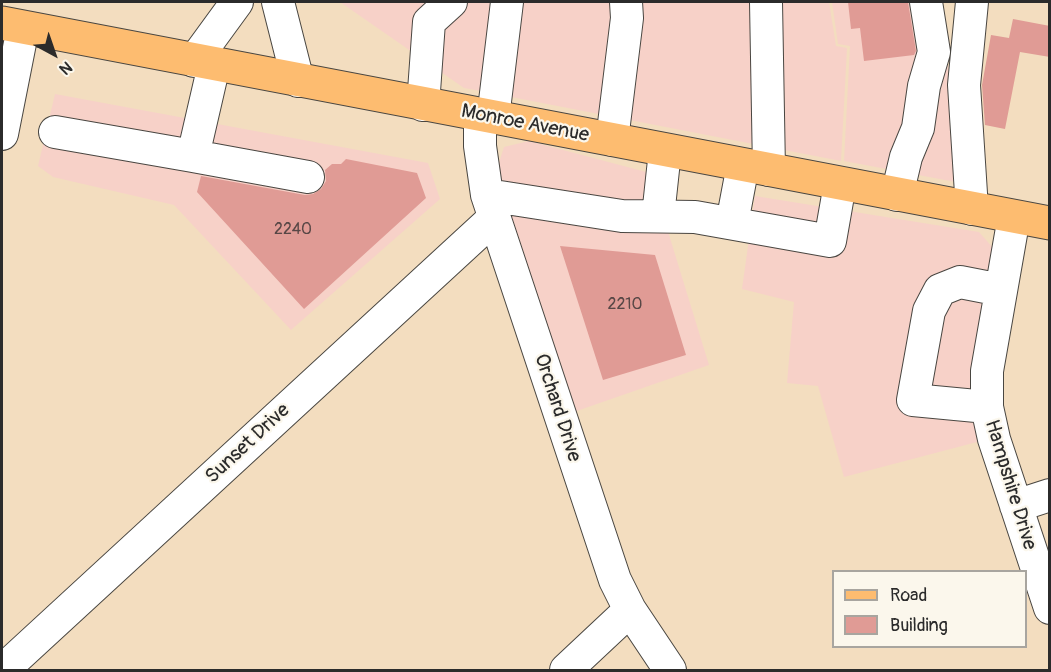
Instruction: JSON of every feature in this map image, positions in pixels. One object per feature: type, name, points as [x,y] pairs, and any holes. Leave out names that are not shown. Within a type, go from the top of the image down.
[{"type":"main road","name":"Monroe Avenue","points":[[12,25],[1050,223]]},
{"type":"street","points":[[193,156],[204,63],[237,2]]},
{"type":"street","points":[[278,2],[298,81]]},
{"type":"street","name":"Orchard Drive","points":[[507,2],[480,146],[491,206],[615,580],[630,610],[670,670]]},
{"type":"street","points":[[612,140],[627,18],[626,2]]},
{"type":"street","points":[[732,224],[756,168],[766,2]]},
{"type":"street","points":[[897,195],[906,157],[918,128],[924,86],[934,52],[926,2]]},
{"type":"street","points":[[972,2],[964,85],[972,209]]},
{"type":"street","points":[[423,105],[429,22],[440,5]]},
{"type":"street","points":[[2,134],[12,25]]},
{"type":"street","points":[[55,132],[308,177]]},
{"type":"street","points":[[658,216],[665,151]]},
{"type":"street","points":[[491,206],[622,216],[695,218],[830,241],[840,184]]},
{"type":"street","name":"Sunset Drive","points":[[3,670],[491,206]]},
{"type":"street","name":"Hampshire Drive","points":[[1014,217],[987,371],[987,407],[994,439],[1050,608]]},
{"type":"street","points":[[987,407],[913,400],[929,311],[940,290],[960,282],[1001,290]]},
{"type":"street","points":[[1016,506],[1050,495]]},
{"type":"street","points":[[566,670],[630,610]]},
{"type":"shaded area","points":[[340,2],[496,2],[504,95],[464,88]]},
{"type":"shaded area","points":[[499,2],[829,2],[836,46],[847,48],[841,161],[506,96]]},
{"type":"shaded area","points":[[832,2],[941,2],[961,183],[844,161],[850,46],[838,44]]},
{"type":"shaded area","points":[[55,94],[428,163],[440,199],[291,330],[174,205],[53,177],[38,166]]},
{"type":"shaded area","points":[[529,141],[650,173],[709,365],[568,414],[495,175],[504,147]]},
{"type":"shaded area","points":[[755,196],[979,232],[994,249],[972,374],[977,442],[844,477],[818,386],[787,383],[794,302],[742,289]]},
{"type":"building","points":[[848,2],[908,2],[916,51],[914,55],[864,61],[860,28],[851,29]]},
{"type":"building","points":[[1013,19],[1050,26],[1050,57],[1020,52],[1005,129],[985,125],[982,85],[991,35],[1009,38]]},
{"type":"building","points":[[346,159],[417,173],[426,198],[304,309],[197,192],[201,176],[305,195],[313,194],[321,189],[326,181],[325,170],[332,164],[341,164]]},
{"type":"building","points":[[560,246],[655,255],[686,355],[603,380]]}]
